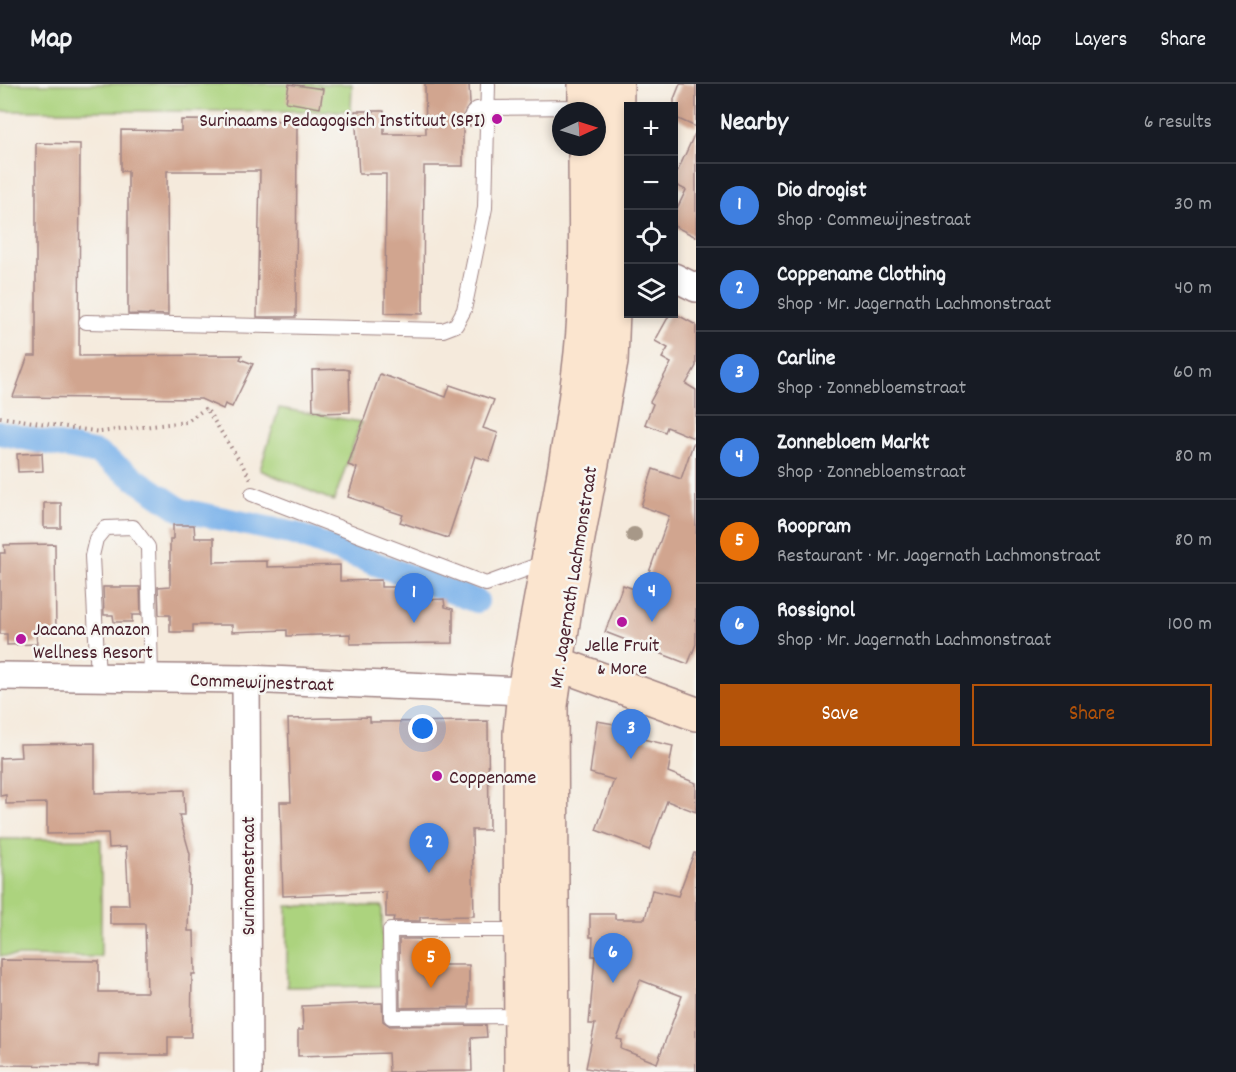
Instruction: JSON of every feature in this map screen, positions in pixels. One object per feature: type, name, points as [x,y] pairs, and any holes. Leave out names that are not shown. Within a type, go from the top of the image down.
[{"type":"main road","name":"Mr. Jagernath Lachmonstraat","points":[[554,1072],[551,705],[556,663],[611,362],[610,260],[617,84]]},
{"type":"main road","name":"Mr. Jagernath Lachmonstraat","points":[[521,1072],[520,733],[524,691],[577,382],[610,260],[587,156]]},
{"type":"main road","points":[[556,663],[696,714]]},
{"type":"street","points":[[678,278],[696,288]]},
{"type":"street","name":"Commewijnestraat","points":[[0,676],[246,679],[524,691]]},
{"type":"street","name":"Surinamestraat","points":[[246,679],[249,1072]]},
{"type":"lane","points":[[86,322],[443,330],[456,325],[464,310],[485,208],[488,84]]},
{"type":"lane","points":[[472,114],[477,109],[585,101]]},
{"type":"lane","points":[[252,494],[486,584],[546,562]]},
{"type":"lane","points":[[98,678],[92,556],[96,538],[105,528],[133,527],[148,547],[151,678]]},
{"type":"lane","points":[[521,930],[390,930],[391,1017],[521,1016]]},
{"type":"path","points":[[0,417],[100,432],[186,422],[206,408],[250,475],[252,494]]},
{"type":"green space","points":[[0,84],[352,84],[351,111],[0,111]]},
{"type":"green space","points":[[279,408],[361,422],[334,501],[260,470]]},
{"type":"green space","points":[[0,839],[101,839],[101,957],[0,956]]},
{"type":"green space","points":[[287,906],[382,906],[383,986],[287,987]]},
{"type":"building","points":[[289,84],[323,89],[320,108],[286,102]]},
{"type":"building","points":[[425,84],[469,84],[470,104],[463,116],[470,126],[463,126],[463,166],[424,166],[423,314],[385,313],[386,174],[359,174],[355,111],[384,111],[384,134],[426,134]]},
{"type":"building","points":[[680,84],[696,84],[696,127],[678,119],[678,102],[674,102]]},
{"type":"building","points":[[181,120],[297,121],[296,317],[257,317],[260,171],[167,171],[168,315],[128,314],[128,171],[121,171],[121,130],[181,131]]},
{"type":"building","points":[[696,131],[696,237],[678,228],[678,207],[686,190],[678,186],[678,170]]},
{"type":"building","points":[[36,143],[80,144],[79,356],[242,355],[240,359],[253,364],[232,407],[225,404],[223,409],[201,399],[13,397],[28,356],[36,356]]},
{"type":"building","points":[[678,315],[696,325],[696,366],[686,384],[696,390],[696,439],[667,427],[665,432],[645,424],[653,404],[650,402],[671,363],[662,358],[668,348],[655,341],[668,318],[678,318]]},
{"type":"building","points":[[312,370],[349,370],[350,412],[322,413],[313,410]]},
{"type":"building","points":[[380,374],[446,397],[450,385],[494,400],[483,428],[498,433],[489,461],[475,456],[448,538],[400,522],[403,515],[348,497],[357,468],[348,465]]},
{"type":"building","points":[[693,444],[696,444],[696,644],[688,664],[605,632],[623,585],[642,592],[669,516],[641,506],[653,469],[681,479]]},
{"type":"building","points":[[42,453],[43,471],[18,472],[17,454]]},
{"type":"building","points":[[44,503],[61,503],[61,528],[44,528]]},
{"type":"building","points":[[173,525],[194,525],[195,538],[214,538],[214,562],[267,561],[267,567],[340,565],[340,581],[381,580],[381,587],[400,587],[400,592],[412,591],[412,596],[423,596],[423,600],[444,599],[445,607],[453,609],[453,643],[350,644],[350,634],[287,636],[287,630],[232,632],[232,625],[193,625],[193,632],[170,632],[170,615],[159,615],[158,587],[170,586],[170,539],[173,539]]},
{"type":"building","points":[[55,544],[56,633],[36,634],[37,644],[7,645],[7,634],[0,634],[0,553],[5,553],[4,545]]},
{"type":"building","points":[[103,587],[140,587],[141,615],[132,615],[132,622],[114,622],[113,615],[104,615]]},
{"type":"building","points":[[370,717],[370,722],[488,721],[489,830],[472,830],[474,916],[420,917],[420,921],[393,921],[394,917],[386,917],[386,892],[283,896],[280,802],[291,802],[288,719]]},
{"type":"building","points":[[597,721],[632,727],[630,736],[673,746],[668,772],[696,783],[696,812],[667,801],[649,850],[596,830],[614,780],[590,773]]},
{"type":"building","points":[[95,743],[95,793],[184,790],[185,815],[179,815],[190,854],[188,931],[194,931],[195,974],[192,974],[191,1037],[168,1037],[168,1055],[99,1055],[98,1066],[0,1065],[0,960],[99,961],[99,992],[147,992],[145,924],[110,924],[110,905],[129,905],[126,847],[109,848],[108,833],[47,834],[47,803],[6,804],[6,795],[0,796],[0,758],[21,757],[20,744]]},
{"type":"building","points":[[694,853],[696,853],[696,1072],[608,1072],[586,1068],[595,1024],[589,1024],[595,956],[592,956],[593,937],[590,937],[590,914],[615,914],[615,919],[645,919],[652,890],[678,896]],"holes":[[[640,980],[682,996],[657,1063],[621,1049],[622,1040],[617,1039]]]},
{"type":"building","points":[[399,939],[420,939],[420,953],[436,953],[436,965],[469,965],[469,1007],[400,1008]]},
{"type":"building","points":[[382,1003],[383,1021],[390,1026],[486,1025],[487,1037],[471,1038],[472,1071],[389,1072],[388,1053],[298,1056],[298,1030],[303,1030],[302,1006]]},
{"type":"waterway","points":[[0,433],[97,453],[181,510],[295,534],[477,601]]},
{"type":"place","name":"Surinaams Pedagogisch Instituut (SPI)","points":[[497,119]]},
{"type":"place","name":"Jelle Fruit & More","points":[[622,622]]},
{"type":"place","name":"Zonnebloem Markt","points":[[652,622]]},
{"type":"place","name":"Dio drogist","points":[[414,623]]},
{"type":"place","name":"Jacana Amazon Wellness Resort","points":[[21,639]]},
{"type":"place","name":"Carline","points":[[631,759]]},
{"type":"place","name":"Coppename","points":[[437,776]]},
{"type":"place","name":"Coppename Clothing","points":[[429,873]]},
{"type":"place","name":"Rossignol","points":[[613,983]]},
{"type":"place","name":"Roopram","points":[[431,988]]}]
